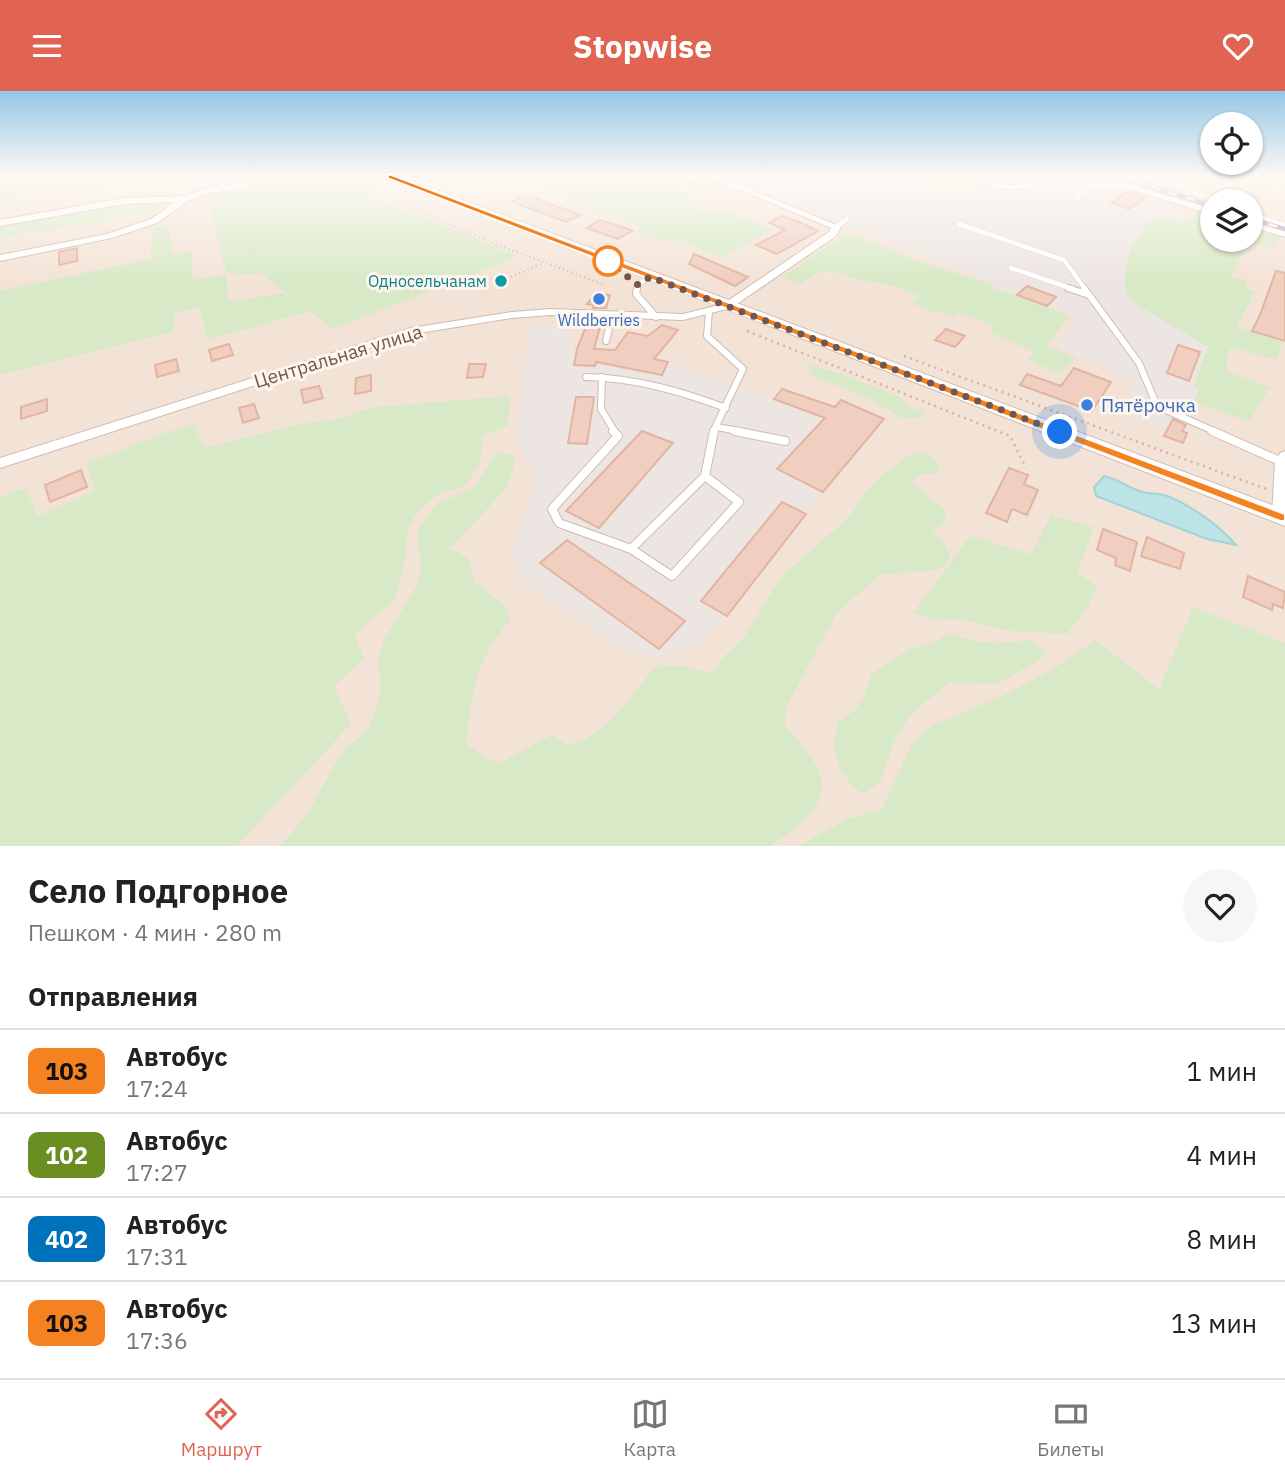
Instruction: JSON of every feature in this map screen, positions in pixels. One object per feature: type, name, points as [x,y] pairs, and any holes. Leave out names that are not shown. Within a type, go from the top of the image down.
[{"type":"main road","points":[[480,211],[1282,517]]},
{"type":"street","points":[[0,223],[66,211]]},
{"type":"street","points":[[0,258],[136,228],[154,221],[168,211]]},
{"type":"street","points":[[797,211],[836,227]]},
{"type":"street","name":"Центральная улица","points":[[0,463],[411,331],[550,311],[683,317],[727,306],[819,245],[833,234],[836,227]]},
{"type":"street","points":[[1263,228],[1285,234]]},
{"type":"street","points":[[1282,517],[1284,459]]},
{"type":"lane","points":[[1263,218],[1285,225]]},
{"type":"lane","points":[[836,227],[847,219]]},
{"type":"lane","points":[[959,224],[1064,260],[1139,363],[1157,406],[1284,459]]},
{"type":"lane","points":[[1011,268],[1089,295]]},
{"type":"lane","points":[[650,277],[638,285],[636,294],[656,317]]},
{"type":"lane","points":[[631,549],[705,476],[712,435],[743,369],[707,336],[709,311]]},
{"type":"lane","points":[[607,341],[612,315]]},
{"type":"lane","points":[[586,377],[619,377],[681,390],[726,408]]},
{"type":"lane","points":[[602,377],[600,395],[603,421],[618,436],[552,509],[559,523],[631,549],[672,576],[739,502],[705,476]]},
{"type":"lane","points":[[717,427],[785,440]]},
{"type":"path","points":[[419,211],[605,285]]},
{"type":"path","points":[[511,277],[544,263]]},
{"type":"path","points":[[747,331],[1010,436],[1026,468]]},
{"type":"shaded area","points":[[0,211],[1200,211],[1200,252],[1263,252],[1263,211],[1285,211],[1285,846],[0,846]]},
{"type":"shaded area","points":[[811,211],[1161,211],[1142,226],[1126,259],[1127,295],[1132,302],[1208,347],[1193,386],[1200,389],[1191,410],[1185,438],[1116,412],[1136,381],[1057,348],[1078,315],[995,287],[997,284]]},
{"type":"shaded area","points":[[570,324],[567,341],[577,349],[598,349],[668,362],[825,417],[841,400],[884,419],[823,492],[727,616],[697,645],[670,656],[631,654],[524,582],[512,553],[536,482],[516,437],[527,357],[528,326]]},
{"type":"green space","points":[[82,211],[156,211],[0,238],[0,225]]},
{"type":"green space","points":[[210,211],[409,211],[518,256],[333,329],[310,311],[207,340],[200,307],[174,313],[173,332],[0,375],[0,291],[151,259],[151,229],[169,224],[172,255],[192,251],[192,280],[226,275],[229,302],[283,293],[301,305],[261,273],[238,275],[226,272]]},
{"type":"green space","points":[[598,211],[722,211],[774,229],[721,258],[685,242],[658,240],[637,231],[643,227]]},
{"type":"green space","points":[[1195,213],[1200,214],[1200,252],[1244,252],[1230,276],[1247,281],[1244,288],[1255,291],[1237,327],[1283,342],[1276,360],[1230,347],[1226,371],[1270,387],[1249,422],[1194,402],[1199,390],[1193,387],[1208,347],[1132,302],[1127,291],[1125,280],[1129,255],[1149,222],[1157,214],[1186,223]]},
{"type":"green space","points":[[847,233],[922,262],[991,284],[993,288],[1070,316],[1047,345],[1075,358],[1060,374],[1028,359],[1035,352],[990,332],[993,326],[960,312],[955,317],[939,311],[934,313],[912,303],[919,296],[899,288],[831,272],[816,274],[800,284],[782,277]]},
{"type":"green space","points":[[1263,233],[1281,238],[1271,248],[1263,246]]},
{"type":"green space","points":[[815,365],[899,396],[906,405],[924,412],[919,419],[902,418],[873,401],[812,375],[809,367]]},
{"type":"green space","points":[[510,396],[508,425],[483,436],[479,465],[465,486],[439,494],[418,511],[408,529],[405,561],[394,600],[355,635],[364,658],[334,686],[351,724],[237,846],[0,846],[0,497],[26,488],[38,516],[95,491],[87,463],[193,423],[205,448],[299,424],[334,420],[374,407]]},
{"type":"green space","points":[[496,452],[516,456],[508,487],[450,548],[468,558],[475,582],[504,605],[511,619],[482,663],[474,692],[466,744],[498,764],[552,735],[568,745],[595,733],[618,713],[657,665],[685,666],[712,674],[723,657],[743,639],[781,577],[849,517],[867,490],[892,467],[913,453],[926,453],[936,460],[940,473],[917,475],[912,483],[946,511],[945,523],[931,531],[942,540],[950,555],[944,567],[924,572],[881,574],[837,613],[786,707],[785,726],[814,762],[820,777],[821,791],[817,804],[807,818],[770,846],[280,846],[307,815],[342,752],[369,729],[381,694],[378,658],[384,640],[419,582],[417,530],[438,503],[475,487]]},
{"type":"green space","points":[[1051,515],[1094,527],[1077,573],[1097,586],[1088,607],[1067,634],[1011,631],[961,620],[931,619],[913,613],[970,536],[1031,554]]},
{"type":"green space","points":[[1193,607],[1285,643],[1285,846],[798,846],[850,818],[881,810],[913,742],[933,725],[998,698],[1052,670],[1095,640],[1159,689]]},
{"type":"green space","points":[[950,633],[976,642],[1031,640],[1046,650],[1038,661],[997,684],[949,683],[911,714],[896,738],[881,780],[864,795],[848,780],[838,762],[835,743],[839,721],[861,702],[871,674],[910,649],[932,643]]},
{"type":"water","points":[[1104,476],[1139,491],[1166,495],[1179,501],[1214,524],[1236,545],[1207,539],[1096,496],[1094,487]]},
{"type":"building","points":[[537,211],[571,211],[581,215],[566,222]]},
{"type":"building","points":[[782,216],[818,231],[777,254],[756,245],[785,230],[769,223]]},
{"type":"building","points":[[599,220],[632,231],[618,239],[587,228]]},
{"type":"building","points":[[77,248],[77,261],[59,265],[59,252]]},
{"type":"building","points":[[694,254],[748,277],[735,286],[689,264]]},
{"type":"building","points":[[1276,271],[1285,273],[1285,341],[1252,331]]},
{"type":"building","points":[[1027,286],[1056,297],[1047,306],[1017,295]]},
{"type":"building","name":"Wildberries","points":[[596,293],[610,295],[606,308],[593,308],[594,305],[587,304]]},
{"type":"building","points":[[589,319],[602,320],[594,349],[615,350],[628,332],[648,336],[662,325],[678,330],[654,359],[668,362],[662,375],[596,362],[595,366],[574,365],[577,349]]},
{"type":"building","points":[[946,329],[965,336],[955,347],[935,340]]},
{"type":"building","points":[[229,344],[233,355],[212,361],[209,350]]},
{"type":"building","points":[[1178,345],[1200,352],[1189,381],[1167,373]]},
{"type":"building","points":[[176,359],[179,371],[157,377],[155,365]]},
{"type":"building","points":[[469,364],[486,364],[483,377],[467,378]]},
{"type":"building","points":[[1074,368],[1111,382],[1092,411],[1020,385],[1027,374],[1061,386]]},
{"type":"building","points":[[371,375],[371,391],[355,394],[356,378]]},
{"type":"building","points":[[319,386],[323,398],[304,403],[301,390]]},
{"type":"building","points":[[782,389],[835,407],[841,400],[884,419],[823,492],[777,469],[825,418],[774,399]]},
{"type":"building","points":[[576,397],[594,397],[587,444],[568,443]]},
{"type":"building","points":[[47,399],[47,411],[21,419],[21,407]]},
{"type":"building","points":[[254,404],[259,418],[243,423],[239,408]]},
{"type":"building","points":[[1173,419],[1186,425],[1182,431],[1187,433],[1183,443],[1164,436]]},
{"type":"building","points":[[642,431],[673,443],[599,528],[566,511]]},
{"type":"building","points":[[1009,468],[1028,475],[1024,484],[1038,490],[1027,515],[1012,509],[1007,522],[986,513]]},
{"type":"building","points":[[81,470],[87,487],[50,502],[45,485]]},
{"type":"building","points":[[782,502],[806,514],[727,616],[701,601]]},
{"type":"building","points":[[1103,529],[1137,542],[1130,571],[1115,565],[1116,558],[1097,550]]},
{"type":"building","points":[[1147,537],[1184,553],[1180,569],[1141,556]]},
{"type":"building","points":[[567,540],[685,621],[659,649],[540,563]]},
{"type":"building","points":[[1248,576],[1285,592],[1283,608],[1273,604],[1272,610],[1243,597]]},
{"type":"railway","points":[[1263,223],[1285,229]]},
{"type":"bus line","name":"103","points":[[481,211],[1285,518]]},
{"type":"place","name":"Односельчанам","points":[[501,281]]},
{"type":"place","name":"Wildberries","points":[[599,299]]},
{"type":"place","name":"Пятёрочка","points":[[1087,405]]},
{"type":"route","points":[[608,261],[638,285],[650,277],[1060,432]]}]
